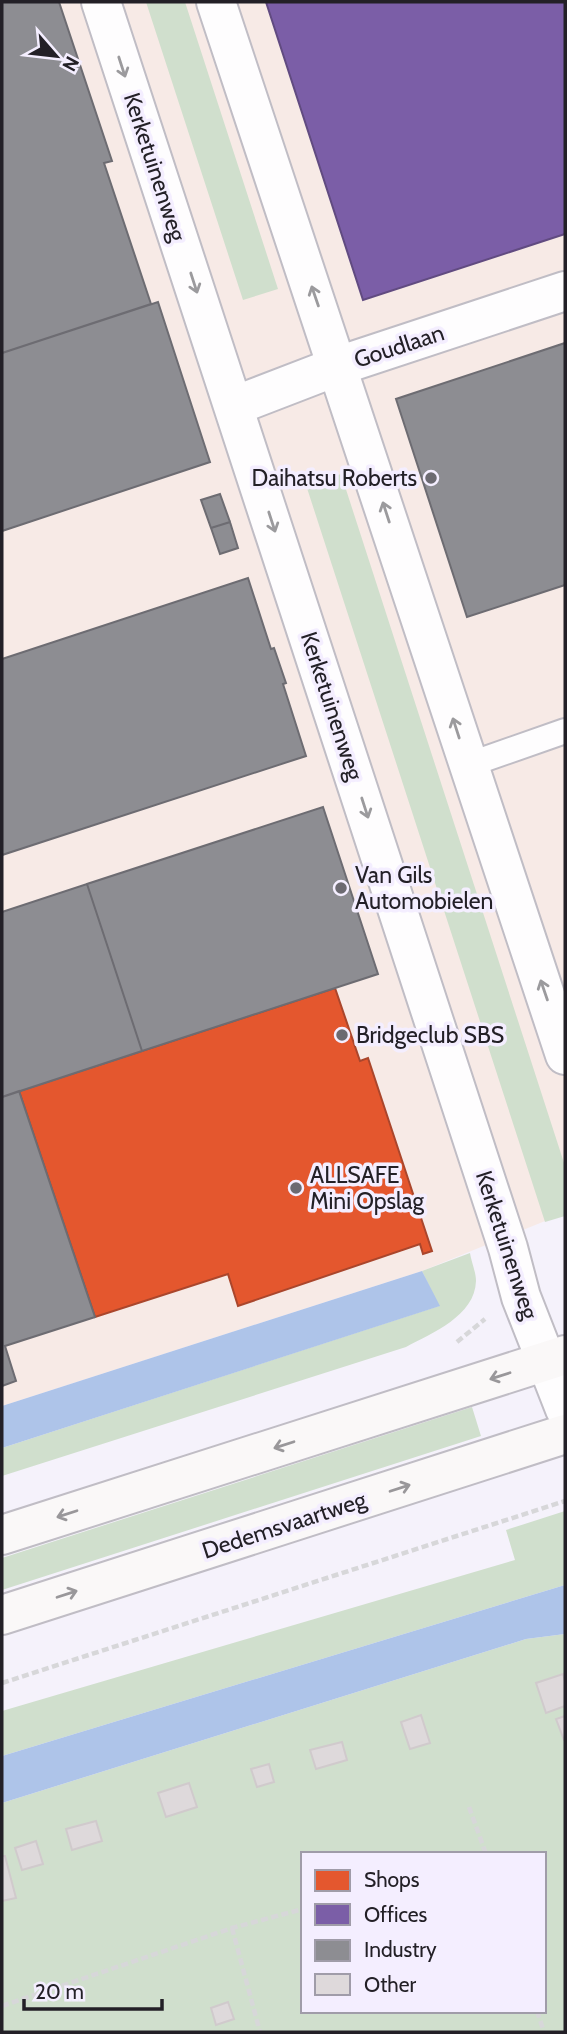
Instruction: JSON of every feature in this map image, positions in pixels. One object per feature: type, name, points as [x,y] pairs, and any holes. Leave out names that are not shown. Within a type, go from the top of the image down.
[{"type":"main road","points":[[2,1535],[556,1357]]},
{"type":"main road","name":"Dedemsvaartweg","points":[[2,1615],[565,1434]]},
{"type":"street","name":"Kerketuinenweg","points":[[101,2],[504,1234],[521,1297],[556,1357],[565,1409]]},
{"type":"street","points":[[216,2],[468,765],[564,1044]]},
{"type":"street","name":"Goudlaan","points":[[234,406],[338,366],[565,291]]},
{"type":"lane","points":[[468,765],[565,732]]},
{"type":"path","points":[[2,1683],[565,1501]]},
{"type":"path","points":[[469,1807],[485,1852]]},
{"type":"path","points":[[2,2006],[232,1928],[301,1910]]},
{"type":"path","points":[[232,1928],[260,2032]]},
{"type":"path","points":[[538,2013],[544,2032]]},
{"type":"shaded area","points":[[2,2],[565,2],[565,1213],[422,1271],[2,1406]]},
{"type":"green space","points":[[146,2],[185,2],[278,289],[243,300]]},
{"type":"green space","points":[[341,474],[565,1166],[565,1216],[545,1222],[306,485]]},
{"type":"green space","points":[[470,1253],[476,1281],[468,1304],[450,1322],[406,1347],[2,1476],[2,1448],[439,1306],[422,1271]]},
{"type":"green space","points":[[472,1407],[481,1436],[2,1590],[2,1558]]},
{"type":"green space","points":[[565,1511],[565,1585],[2,1756],[2,1711],[515,1560],[506,1530]]},
{"type":"green space","points":[[565,1634],[565,2032],[2,2032],[2,1803],[526,1639]]},
{"type":"water","points":[[422,1271],[440,1306],[2,1448],[2,1406]]},
{"type":"water","points":[[565,1585],[565,1634],[526,1639],[2,1803],[2,1756]]},
{"type":"building: Shops","points":[[335,988],[360,1061],[368,1058],[432,1251],[423,1254],[420,1244],[238,1306],[228,1274],[95,1317],[19,1091]]},
{"type":"building: Offices","points":[[266,2],[565,2],[565,234],[363,300]]},
{"type":"building: Industry","points":[[2,2],[59,2],[112,161],[104,163],[151,304],[2,353]]},
{"type":"building: Industry","points":[[158,302],[210,462],[2,531],[2,353]]},
{"type":"building: Industry","points":[[565,343],[565,585],[467,617],[396,399]]},
{"type":"building: Industry","points":[[220,494],[230,522],[211,528],[201,500]]},
{"type":"building: Industry","points":[[230,522],[238,548],[220,554],[211,528]]},
{"type":"building: Industry","points":[[248,578],[271,649],[274,648],[286,683],[283,684],[306,756],[2,855],[2,659]]},
{"type":"building: Industry","points":[[323,807],[378,974],[142,1051],[87,884]]},
{"type":"building: Industry","points":[[87,884],[142,1051],[2,1097],[2,912]]},
{"type":"building: Industry","points":[[19,1091],[95,1317],[5,1346],[16,1381],[2,1386],[2,1097]]},
{"type":"building: Other","points":[[563,1674],[565,1706],[546,1713],[536,1683]]},
{"type":"building: Other","points":[[421,1715],[430,1743],[410,1749],[401,1722]]},
{"type":"building: Other","points":[[565,1716],[565,1740],[564,1740],[556,1719]]},
{"type":"building: Other","points":[[342,1742],[347,1760],[316,1769],[310,1750]]},
{"type":"building: Other","points":[[269,1764],[274,1782],[257,1787],[251,1769]]},
{"type":"building: Other","points":[[189,1783],[197,1807],[166,1817],[158,1793]]},
{"type":"building: Other","points":[[96,1821],[102,1841],[72,1850],[66,1829]]},
{"type":"building: Other","points":[[36,1841],[43,1864],[22,1870],[15,1848]]},
{"type":"building: Other","points":[[2,1856],[5,1856],[16,1898],[2,1901]]},
{"type":"building: Other","points":[[228,2002],[234,2019],[216,2025],[211,2008]]},
{"type":"place","name":"Daihatsu Roberts","points":[[431,478]]},
{"type":"place","name":"Van Gils Automobielen","points":[[341,888]]},
{"type":"place","name":"Bridgeclub SBS","points":[[342,1035]]},
{"type":"place","name":"ALLSAFE Mini Opslag","points":[[296,1188]]}]
